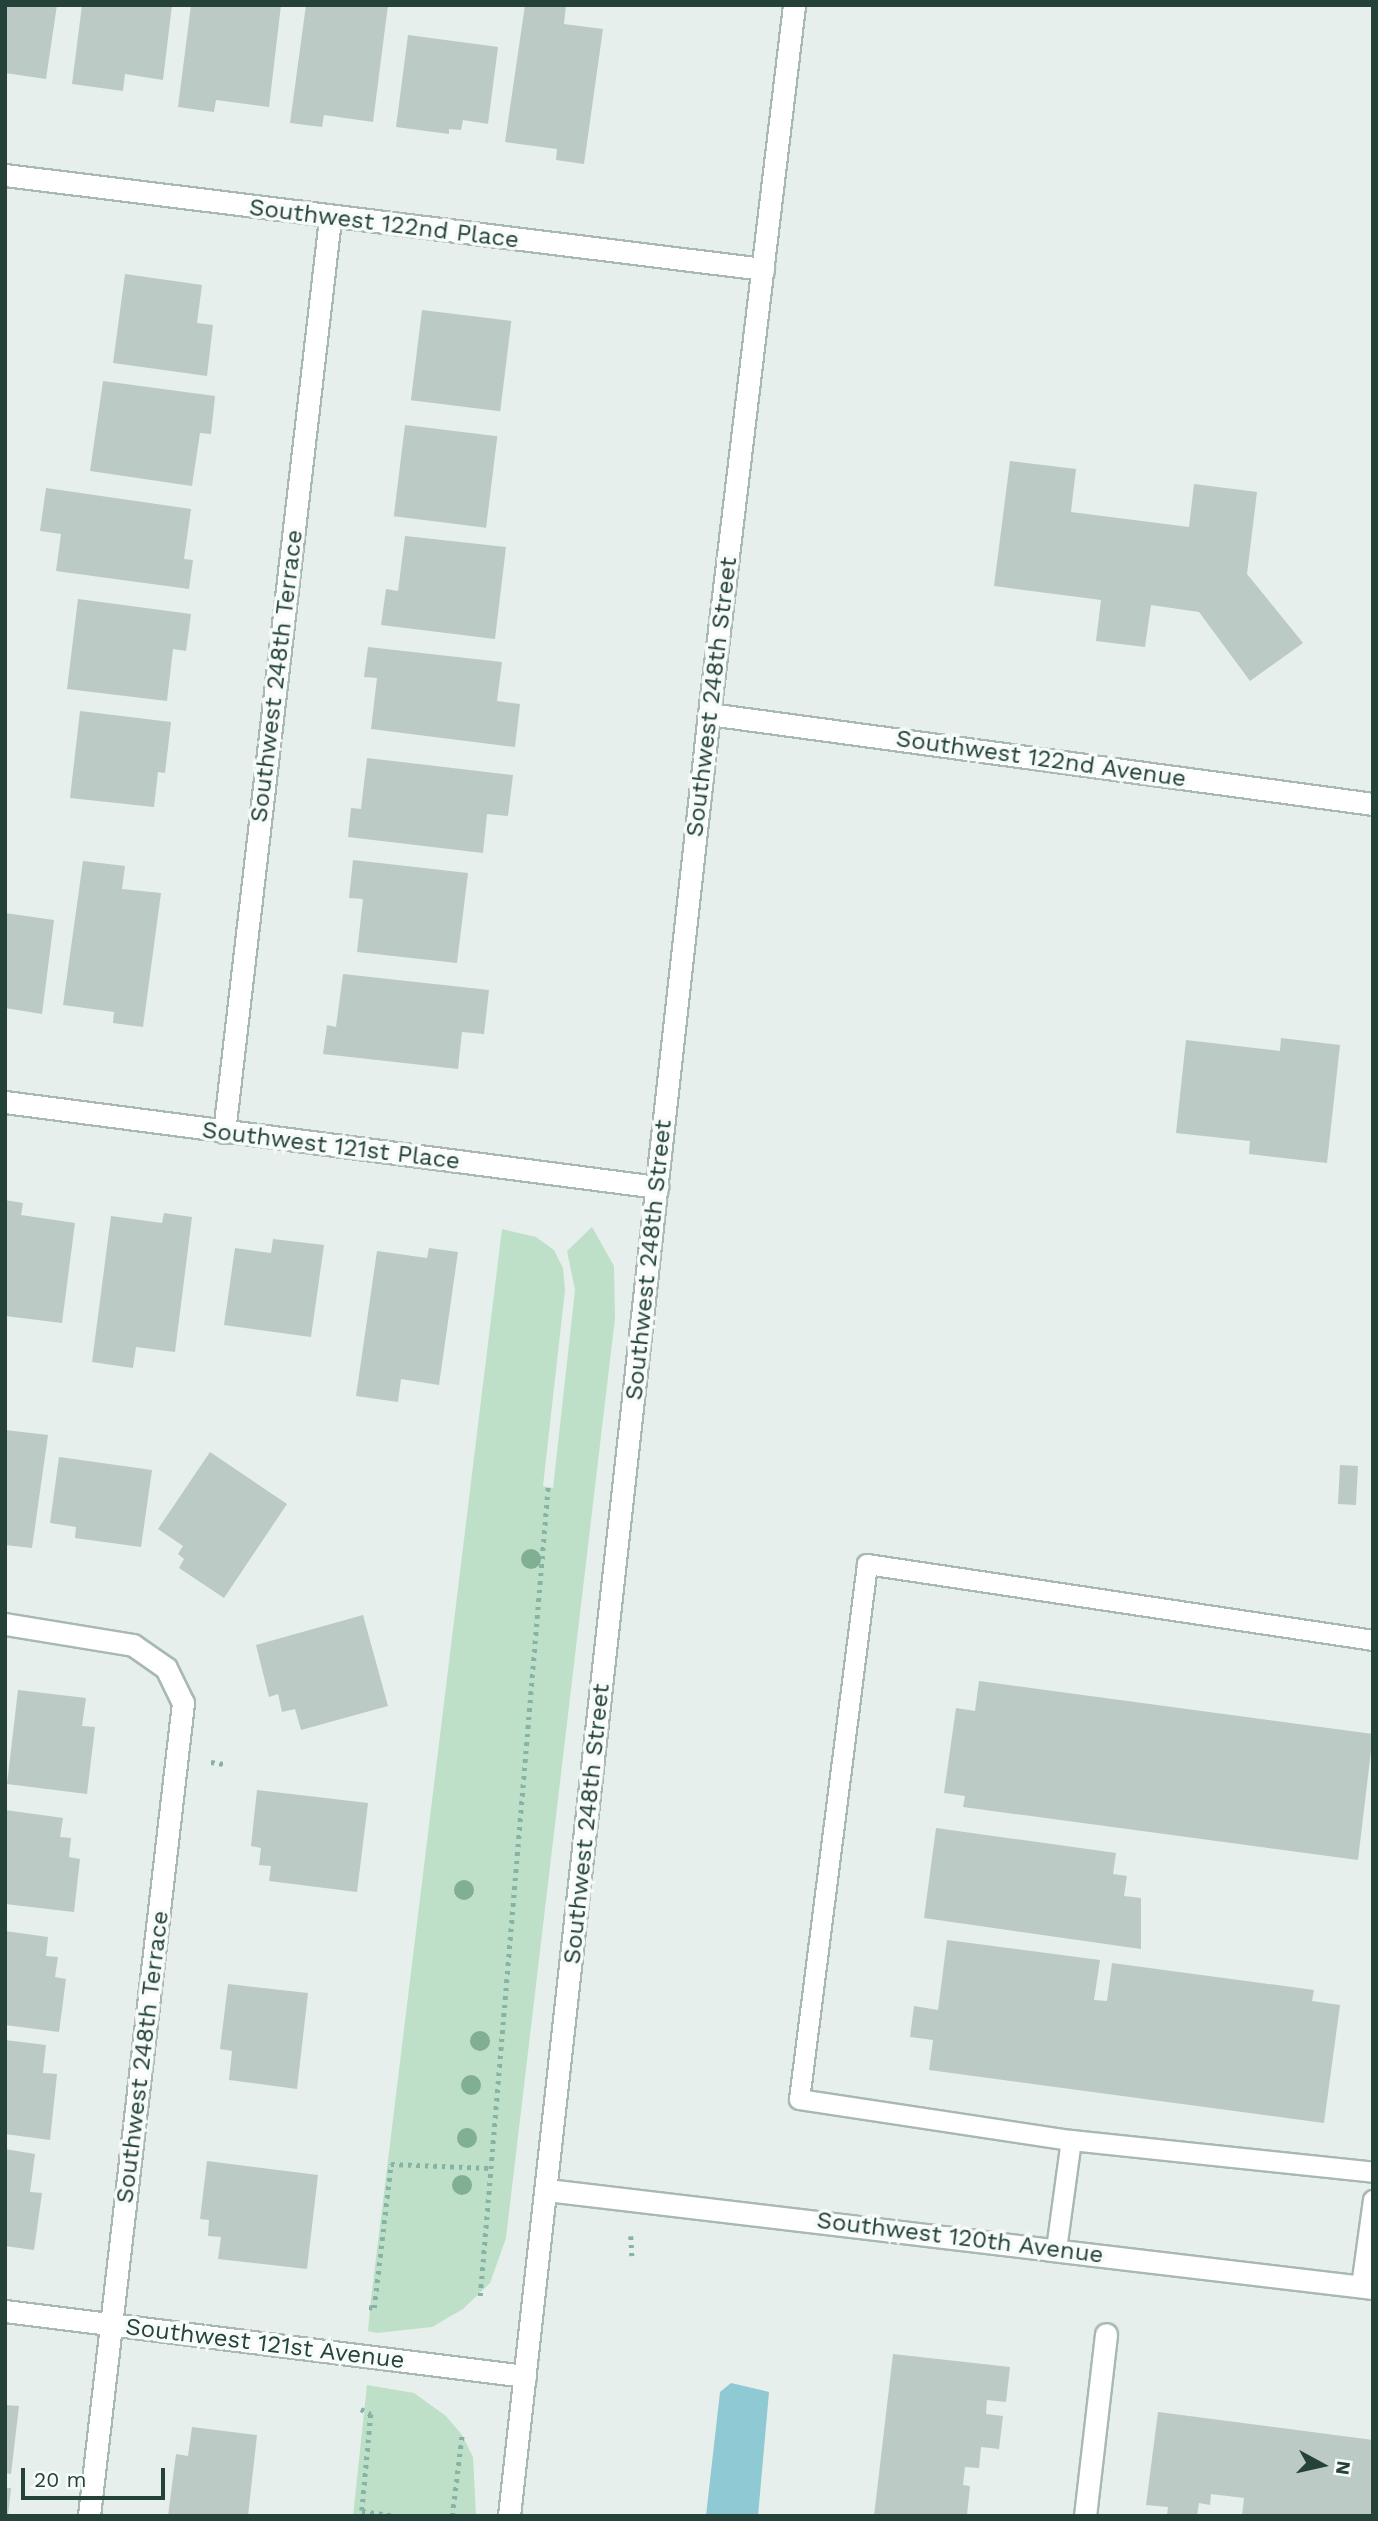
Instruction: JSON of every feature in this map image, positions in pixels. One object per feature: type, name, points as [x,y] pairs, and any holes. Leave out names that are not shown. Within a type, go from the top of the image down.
[{"type":"street","name":"Southwest 248th Street","points":[[509,2516],[709,714],[794,5]]},
{"type":"street","name":"Southwest 122nd Place","points":[[5,175],[330,219],[763,269]]},
{"type":"street","name":"Southwest 248th Terrace","points":[[224,1132],[330,219]]},
{"type":"street","name":"Southwest 122nd Avenue","points":[[709,714],[1373,804]]},
{"type":"street","name":"Southwest 121st Place","points":[[5,1102],[657,1187]]},
{"type":"street","name":"Southwest 248th Terrace","points":[[5,1625],[108,1638],[133,1645],[158,1661],[174,1679],[183,1703],[89,2516]]},
{"type":"street","name":"Southwest 120th Avenue","points":[[547,2190],[1367,2287]]},
{"type":"street","name":"Southwest 121st Avenue","points":[[5,2311],[525,2376]]},
{"type":"street","points":[[1085,2516],[1106,2334]]},
{"type":"lane","points":[[1373,1640],[867,1564],[799,2099],[1071,2140],[1373,2172]]},
{"type":"lane","points":[[1056,2249],[1071,2140]]},
{"type":"lane","points":[[1367,2287],[1373,2200]]},
{"type":"path","points":[[480,2296],[548,1487]]},
{"type":"path","points":[[369,2307],[374,2308],[391,2164],[490,2168]]},
{"type":"path","points":[[361,2409],[371,2414],[362,2511],[397,2516]]},
{"type":"path","points":[[452,2516],[462,2435]]},
{"type":"green space","points":[[592,1227],[614,1266],[615,1318],[506,2238],[490,2283],[463,2309],[432,2327],[377,2333],[368,2331],[371,2299],[502,1229],[536,1237],[554,1250],[563,1268],[565,1290],[543,1486],[553,1488],[575,1290],[567,1251]]},
{"type":"green space","points":[[367,2385],[414,2393],[446,2416],[462,2435],[473,2457],[476,2516],[353,2516]]},
{"type":"water","points":[[731,2383],[769,2392],[758,2516],[706,2516],[720,2392]]},
{"type":"building","points":[[5,5],[57,5],[46,79],[5,73]]},
{"type":"building","points":[[82,5],[172,5],[163,80],[125,74],[123,91],[72,84]]},
{"type":"building","points":[[191,5],[281,5],[269,107],[216,100],[214,112],[178,107]]},
{"type":"building","points":[[306,5],[388,5],[373,122],[324,115],[322,127],[290,123]]},
{"type":"building","points":[[525,5],[566,5],[564,24],[603,29],[584,164],[556,160],[557,149],[505,142]]},
{"type":"building","points":[[408,35],[498,47],[488,124],[463,120],[461,130],[449,129],[449,134],[396,127]]},
{"type":"building","points":[[125,274],[202,285],[197,323],[213,325],[207,376],[113,363]]},
{"type":"building","points":[[422,310],[511,321],[500,411],[411,400]]},
{"type":"building","points":[[103,381],[215,396],[211,434],[200,433],[192,486],[90,471]]},
{"type":"building","points":[[405,425],[497,436],[486,528],[394,516]]},
{"type":"building","points":[[1010,461],[1076,469],[1071,512],[1189,527],[1194,484],[1257,492],[1247,574],[1303,643],[1250,681],[1199,612],[1151,605],[1145,647],[1096,641],[1101,600],[994,586]]},
{"type":"building","points":[[46,488],[191,509],[184,559],[193,560],[189,589],[56,571],[61,534],[40,531]]},
{"type":"building","points":[[405,536],[506,547],[495,639],[381,625],[386,589],[398,591]]},
{"type":"building","points":[[78,599],[191,614],[186,651],[173,649],[167,701],[67,689]]},
{"type":"building","points":[[368,647],[502,662],[497,701],[520,704],[515,747],[371,729],[377,678],[364,677]]},
{"type":"building","points":[[80,711],[171,722],[165,773],[158,772],[154,807],[70,798]]},
{"type":"building","points":[[367,758],[513,775],[508,816],[487,814],[483,853],[348,837],[351,808],[361,809]]},
{"type":"building","points":[[353,860],[468,873],[457,963],[357,952],[363,899],[349,898]]},
{"type":"building","points":[[83,861],[125,866],[122,889],[161,893],[143,1027],[113,1023],[114,1012],[63,1005]]},
{"type":"building","points":[[5,913],[54,920],[42,1014],[5,1008]]},
{"type":"building","points":[[343,974],[489,990],[484,1034],[462,1032],[458,1069],[323,1054],[327,1025],[336,1027]]},
{"type":"building","points":[[1281,1038],[1340,1045],[1327,1163],[1249,1154],[1250,1141],[1176,1133],[1186,1040],[1280,1051]]},
{"type":"building","points":[[5,1200],[23,1203],[21,1215],[75,1223],[62,1323],[5,1316]]},
{"type":"building","points":[[164,1213],[192,1217],[175,1352],[136,1347],[133,1368],[92,1362],[111,1216],[162,1223]]},
{"type":"building","points":[[273,1239],[324,1245],[311,1337],[224,1325],[235,1248],[271,1253]]},
{"type":"building","points":[[429,1248],[458,1252],[439,1385],[401,1379],[398,1402],[356,1396],[377,1251],[427,1258]]},
{"type":"building","points":[[5,1430],[48,1435],[32,1548],[5,1545]]},
{"type":"building","points":[[210,1452],[287,1504],[224,1598],[179,1568],[184,1559],[178,1554],[183,1546],[158,1529]]},
{"type":"building","points":[[59,1457],[152,1470],[141,1547],[75,1538],[76,1527],[50,1523]]},
{"type":"building","points":[[1340,1465],[1358,1466],[1356,1505],[1338,1504]]},
{"type":"building","points":[[363,1615],[388,1706],[301,1730],[295,1709],[282,1712],[278,1694],[269,1697],[256,1645]]},
{"type":"building","points":[[979,1681],[1373,1734],[1358,1860],[963,1807],[965,1796],[944,1793],[956,1708],[975,1711]]},
{"type":"building","points":[[18,1690],[86,1698],[82,1726],[95,1727],[87,1794],[7,1784]]},
{"type":"building","points":[[257,1790],[368,1803],[357,1892],[269,1881],[271,1866],[259,1865],[261,1848],[251,1846]]},
{"type":"building","points":[[5,1810],[63,1818],[60,1837],[71,1838],[69,1857],[80,1859],[74,1912],[5,1904]]},
{"type":"building","points":[[936,1828],[1116,1853],[1113,1874],[1127,1876],[1124,1896],[1141,1898],[1141,1949],[924,1918]]},
{"type":"building","points":[[5,1931],[48,1937],[46,1956],[58,1957],[55,1977],[66,1979],[59,2032],[5,2025]]},
{"type":"building","points":[[947,1940],[1100,1960],[1094,2000],[1107,2001],[1112,1963],[1314,1990],[1312,2001],[1340,2005],[1324,2123],[929,2070],[933,2040],[910,2037],[914,2006],[938,2010]]},
{"type":"building","points":[[228,1984],[308,1993],[297,2089],[229,2080],[232,2051],[220,2049]]},
{"type":"building","points":[[5,2040],[46,2045],[43,2073],[57,2074],[50,2140],[5,2134]]},
{"type":"building","points":[[5,2149],[35,2154],[30,2192],[42,2193],[34,2250],[5,2246]]},
{"type":"building","points":[[207,2161],[318,2175],[307,2269],[218,2259],[221,2237],[208,2236],[209,2220],[200,2219]]},
{"type":"building","points":[[893,2354],[1010,2367],[1006,2402],[987,2400],[986,2414],[1003,2416],[999,2449],[981,2447],[979,2468],[965,2467],[963,2485],[970,2486],[967,2515],[874,2516]]},
{"type":"building","points":[[5,2405],[19,2406],[11,2474],[5,2473]]},
{"type":"building","points":[[1158,2412],[1373,2440],[1373,2516],[1242,2516],[1244,2498],[1211,2494],[1210,2505],[1199,2503],[1197,2516],[1167,2516],[1168,2507],[1146,2505]]},
{"type":"building","points":[[192,2427],[257,2435],[248,2516],[168,2516],[176,2454],[188,2456]]},
{"type":"building","points":[[5,2488],[11,2488],[8,2516],[5,2516]]}]
